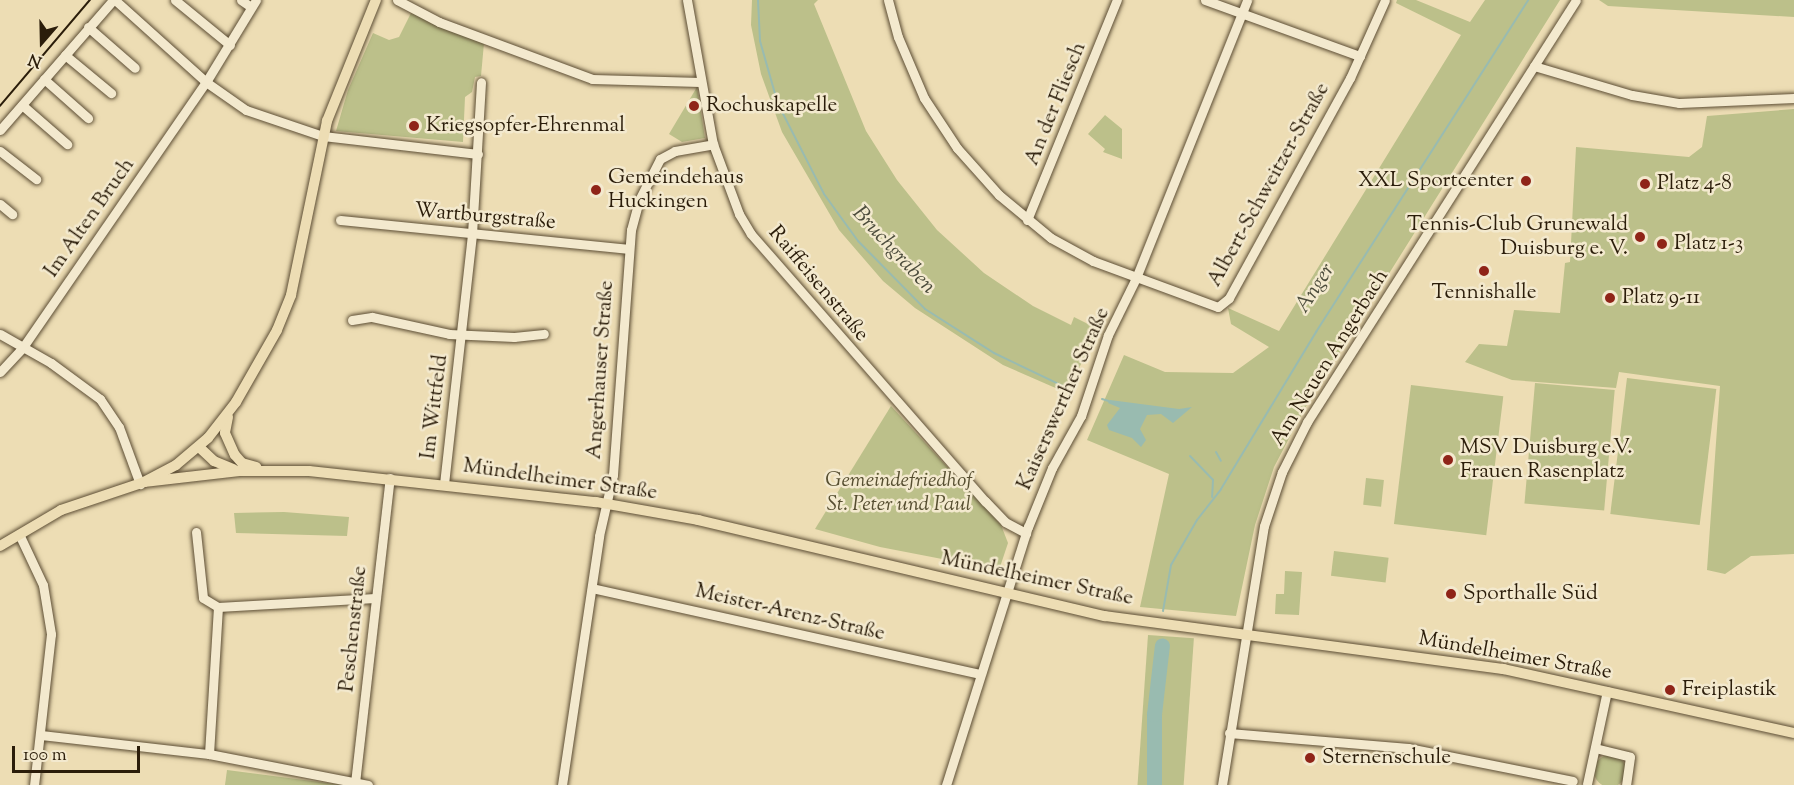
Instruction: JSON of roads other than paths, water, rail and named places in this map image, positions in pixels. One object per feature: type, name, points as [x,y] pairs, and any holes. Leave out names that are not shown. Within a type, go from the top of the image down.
[{"type":"main road","points":[[0,546],[61,510],[142,483],[199,447],[230,411],[273,338],[291,295],[323,136],[376,0]]},
{"type":"main road","name":"Mündelheimer Straße","points":[[230,411],[225,433],[235,455],[242,463],[271,471]]},
{"type":"main road","name":"Mündelheimer Straße","points":[[199,447],[220,464],[239,471]]},
{"type":"main road","name":"Mündelheimer Straße","points":[[142,483],[239,471],[271,471],[390,478],[607,504],[709,522],[1105,616],[1458,662],[1607,691],[1794,733]]},
{"type":"street","points":[[0,130],[114,0],[206,82],[246,110],[323,136],[478,154]]},
{"type":"street","points":[[175,0],[230,45]]},
{"type":"street","points":[[241,0],[254,4]]},
{"type":"street","points":[[397,0],[439,22],[592,79],[700,82]]},
{"type":"street","name":"Raiffeisenstraße","points":[[687,0],[713,144],[739,214],[766,252],[985,501],[1005,522],[1026,532]]},
{"type":"street","name":"Albert-Schweitzer-Straße","points":[[888,0],[906,59],[940,124],[977,172],[1027,220],[1085,256],[1136,278],[1218,307],[1229,298],[1360,56],[1385,0]]},
{"type":"street","name":"An der Fliesch","points":[[1027,220],[1117,0]]},
{"type":"street","points":[[1205,0],[1360,56]]},
{"type":"street","name":"Kaiserswerther Straße","points":[[946,785],[1026,532],[1052,468],[1081,416],[1108,335],[1136,278],[1247,0]]},
{"type":"street","name":"Am Neuen Angerbach","points":[[1222,785],[1264,526],[1282,472],[1307,422],[1576,0]]},
{"type":"street","name":"Im Alten Bruch","points":[[0,372],[23,347],[206,82],[254,4]]},
{"type":"street","points":[[88,27],[135,68]]},
{"type":"street","points":[[65,55],[111,93]]},
{"type":"street","points":[[1534,66],[1632,95],[1679,103],[1794,98]]},
{"type":"street","points":[[44,79],[88,118]]},
{"type":"street","name":"Im Wittfeld","points":[[444,484],[472,234],[481,82]]},
{"type":"street","points":[[22,105],[67,144]]},
{"type":"street","name":"Angerhauser Straße","points":[[562,785],[592,588],[613,475],[628,249],[639,200],[660,159],[675,151],[713,144]]},
{"type":"street","points":[[0,151],[36,180]]},
{"type":"street","points":[[0,204],[12,214]]},
{"type":"street","name":"Wartburgstraße","points":[[340,220],[628,249]]},
{"type":"street","name":"Im Wittfeld","points":[[352,320],[372,317],[461,333],[514,337],[544,334]]},
{"type":"street","points":[[0,334],[75,380],[107,408],[119,427],[142,483]]},
{"type":"street","name":"Peschenstraße","points":[[355,783],[390,478]]},
{"type":"street","points":[[196,532],[203,597],[218,607],[375,598]]},
{"type":"street","points":[[19,534],[36,566],[49,609],[51,662],[34,785]]},
{"type":"street","name":"Meister-Arenz-Straße","points":[[592,588],[980,674]]},
{"type":"street","points":[[209,754],[218,607]]},
{"type":"street","points":[[1229,733],[1398,747],[1583,783],[1595,748],[1607,691]]},
{"type":"street","points":[[41,735],[209,754],[368,785]]},
{"type":"street","points":[[1595,748],[1630,757],[1626,785]]},
{"type":"water","points":[[1110,400],[1179,409],[1192,407],[1173,423],[1161,414],[1147,415],[1140,429],[1146,440],[1141,447],[1132,438],[1109,430],[1107,425],[1120,408],[1108,403]]},
{"type":"waterway","name":"Bruchgraben","points":[[758,0],[760,41],[778,104],[824,194],[858,241],[925,309],[994,353],[1065,387]]},
{"type":"waterway","name":"Anger","points":[[1163,611],[1171,565],[1197,520],[1221,489],[1316,332],[1528,0]]},
{"type":"waterway","name":"Bruchgraben","points":[[1102,399],[1109,401]]},
{"type":"waterway","points":[[1216,452],[1221,461]]},
{"type":"waterway","points":[[1190,456],[1213,480],[1212,497]]},
{"type":"waterway","name":"Anger","points":[[1154,785],[1154,714],[1162,645]]},
{"type":"tram line","points":[[0,106],[90,0]]},
{"type":"place","name":"Rochuskapelle","points":[[694,106]]},
{"type":"place","name":"Kriegsopfer-Ehrenmal","points":[[414,126]]},
{"type":"place","name":"XXL Sportcenter","points":[[1526,181]]},
{"type":"place","name":"Platz 4-8","points":[[1645,184]]},
{"type":"place","name":"Gemeindehaus Huckingen","points":[[596,190]]},
{"type":"place","name":"Tennis-Club Grunewald Duisburg e. V.","points":[[1640,237]]},
{"type":"place","name":"Platz 1-3","points":[[1662,244]]},
{"type":"place","name":"Tennishalle","points":[[1484,271]]},
{"type":"place","name":"Platz 9-11","points":[[1610,298]]},
{"type":"place","name":"MSV Duisburg e.V. Frauen Rasenplatz","points":[[1448,460]]},
{"type":"place","name":"Sporthalle Süd","points":[[1451,594]]},
{"type":"place","name":"Freiplastik","points":[[1670,690]]},
{"type":"place","name":"Sternenschule","points":[[1310,758]]},
{"type":"park label","name":"Gemeindefriedhof St. Peter und Paul","points":[[899,493]]}]
